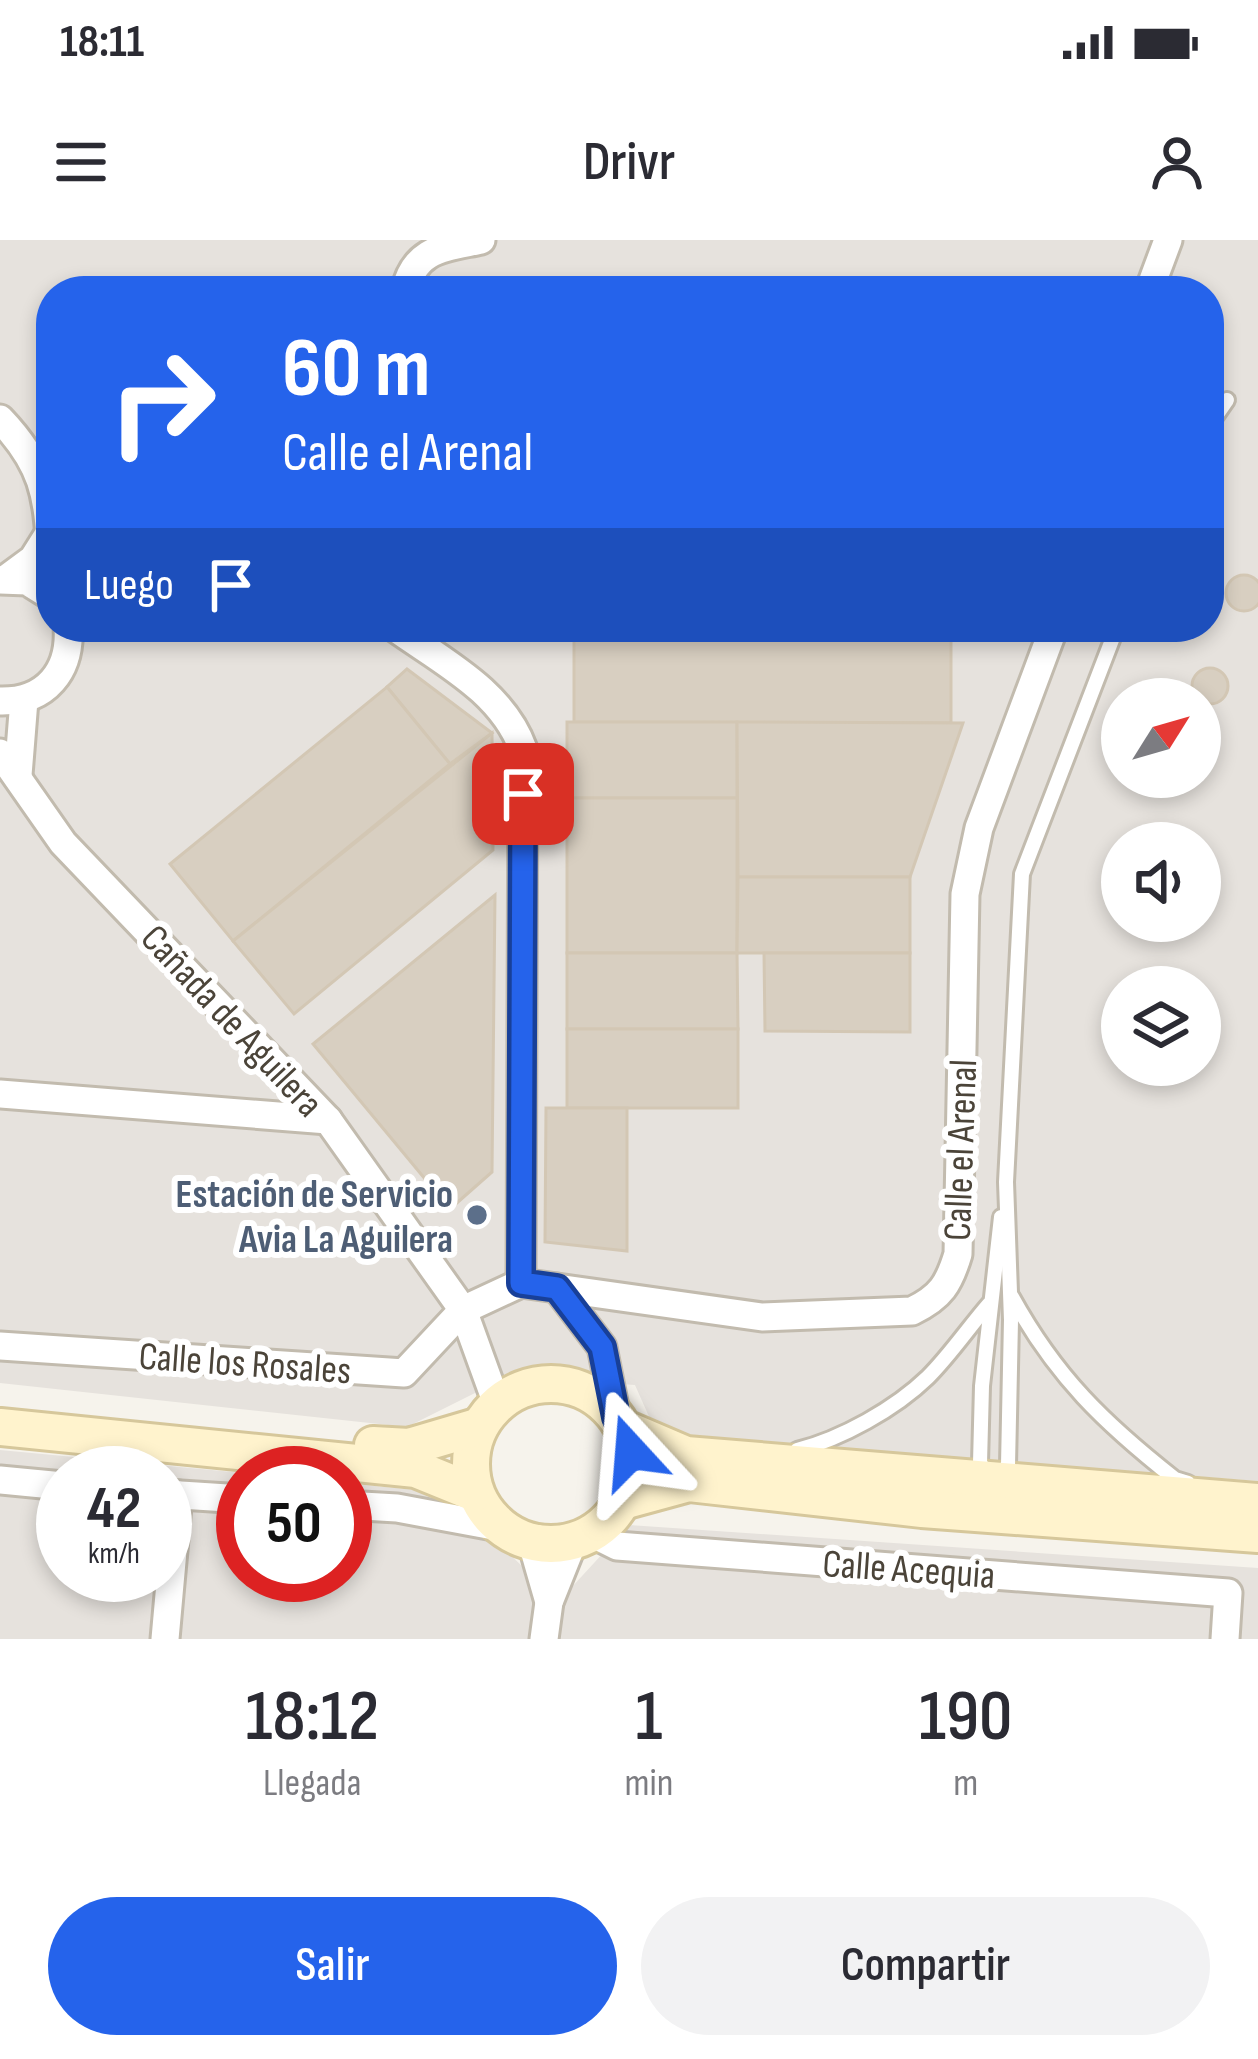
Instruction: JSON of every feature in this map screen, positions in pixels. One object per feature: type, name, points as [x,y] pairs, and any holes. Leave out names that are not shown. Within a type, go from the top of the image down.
[{"type":"main road","points":[[76,1434],[409,1447],[488,1415],[519,1390],[559,1385],[597,1398],[619,1423],[631,1452],[631,1478],[610,1520],[583,1538],[532,1543],[499,1527],[475,1493],[472,1447],[488,1415]]},
{"type":"main road","points":[[619,1423],[686,1455],[1258,1501]]},
{"type":"main road","points":[[0,1427],[416,1469],[475,1493]]},
{"type":"main road","points":[[623,1502],[689,1483],[922,1509],[1242,1533]]},
{"type":"street","points":[[409,276],[432,250],[481,240]]},
{"type":"street","points":[[1155,276],[1168,240]]},
{"type":"street","points":[[0,419],[28,449],[36,467]]},
{"type":"street","points":[[4,579],[36,554]]},
{"type":"street","points":[[4,579],[36,586]]},
{"type":"street","name":"Cañada de Aguilera","points":[[69,642],[59,676],[44,691],[12,700],[9,764],[63,843],[328,1120],[463,1310],[488,1415]]},
{"type":"street","points":[[415,642],[499,703],[523,749],[521,1283],[463,1310]]},
{"type":"street","name":"Calle el Arenal","points":[[521,1283],[762,1317],[912,1312],[949,1285],[958,1254],[965,894],[979,828],[1048,642]]},
{"type":"street","points":[[0,1094],[328,1120]]},
{"type":"street","points":[[557,1288],[602,1347],[619,1423]]},
{"type":"street","name":"Calle los Rosales","points":[[0,1346],[404,1372],[463,1310]]},
{"type":"street","points":[[0,1480],[36,1483]]},
{"type":"street","points":[[372,1507],[499,1527]]},
{"type":"street","points":[[544,1639],[550,1602],[583,1538]]},
{"type":"street","name":"Calle Acequia","points":[[583,1538],[617,1546],[1228,1593],[1225,1639]]},
{"type":"street","points":[[532,1543],[550,1602]]},
{"type":"street","points":[[165,1639],[167,1602]]},
{"type":"lane","points":[[1224,404],[1227,400]]},
{"type":"lane","points":[[1111,642],[1022,874],[1006,1182],[989,1304],[980,1463],[1013,1502],[1140,1512],[1242,1533]]},
{"type":"lane","points":[[776,1493],[810,1488],[975,1496],[1008,1465],[1006,1182]]},
{"type":"lane","points":[[1010,1292],[1042,1345],[1107,1425],[1175,1479],[1258,1501]]},
{"type":"lane","points":[[753,1462],[821,1444],[882,1410],[927,1378],[989,1304]]},
{"type":"shaded area","points":[[0,240],[1258,240],[1258,1481],[658,1437],[635,1385],[509,1376],[407,1427],[0,1383]]},
{"type":"shaded area","points":[[0,1450],[36,1453],[36,1602],[192,1602],[192,1468],[216,1470],[216,1602],[372,1602],[372,1486],[445,1493],[559,1601],[629,1525],[1258,1568],[1258,1639],[0,1639]]},
{"type":"building","points":[[1244,575],[1256,581],[1256,605],[1244,611],[1232,605],[1226,593],[1232,581]]},
{"type":"building","points":[[574,642],[951,642],[951,723],[574,722]]},
{"type":"building","points":[[1210,668],[1227,679],[1227,693],[1221,700],[1221,678],[1194,678]]},
{"type":"building","points":[[407,669],[492,733],[450,764],[387,687]]},
{"type":"building","points":[[387,687],[450,764],[233,941],[170,864]]},
{"type":"building","points":[[567,722],[737,722],[737,798],[567,798]]},
{"type":"building","points":[[737,722],[963,723],[910,877],[738,877]]},
{"type":"building","points":[[492,733],[493,850],[294,1014],[233,941]]},
{"type":"building","points":[[567,798],[737,798],[737,953],[567,953]]},
{"type":"building","points":[[738,877],[910,877],[910,953],[737,953]]},
{"type":"building","points":[[495,895],[492,1172],[450,1209],[313,1044]]},
{"type":"building","points":[[567,953],[737,953],[738,1029],[567,1029]]},
{"type":"building","points":[[764,953],[910,953],[910,1032],[765,1031]]},
{"type":"building","points":[[567,1029],[738,1029],[738,1108],[567,1108]]},
{"type":"building","points":[[546,1108],[627,1108],[627,1251],[545,1242]]},
{"type":"place","name":"Estación de Servicio Avia La Aguilera","points":[[477,1215]]},
{"type":"route","points":[[523,794],[521,1283],[557,1288],[602,1347],[616,1417],[631,1452]]}]
